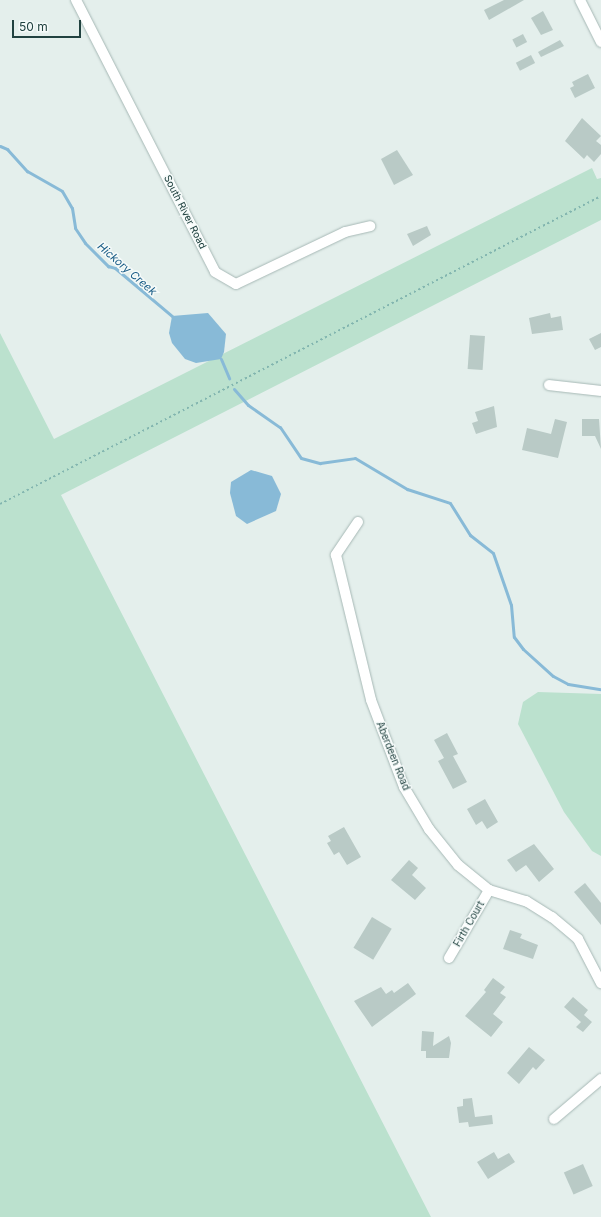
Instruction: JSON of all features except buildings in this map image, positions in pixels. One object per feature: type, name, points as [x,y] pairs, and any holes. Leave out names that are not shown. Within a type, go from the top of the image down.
[{"type":"street","name":"South River Road","points":[[76,0],[215,272],[236,284],[345,232],[370,226]]},
{"type":"street","points":[[580,0],[601,42]]},
{"type":"street","points":[[549,385],[601,391]]},
{"type":"street","name":"Aberdeen Road","points":[[358,522],[336,554],[371,700],[404,787],[429,829],[458,865],[489,890],[526,901],[552,916],[578,939],[601,983]]},
{"type":"street","name":"Firth Court","points":[[449,958],[489,890]]},
{"type":"street","points":[[554,1119],[601,1079]]},
{"type":"path","points":[[0,504],[601,196]]},
{"type":"green space","points":[[592,168],[597,179],[601,178],[601,220],[61,495],[431,1217],[0,1217],[0,333],[54,439]]},
{"type":"green space","points":[[538,692],[601,694],[601,856],[592,851],[564,812],[518,724],[523,702]]},
{"type":"water","points":[[208,313],[226,334],[224,352],[221,359],[196,363],[185,359],[172,343],[169,333],[172,316]]},
{"type":"water","points":[[251,470],[272,476],[281,494],[276,511],[247,524],[236,516],[230,493],[231,482]]},
{"type":"waterway","name":"Hickory Creek","points":[[0,146],[7,149],[27,171],[62,191],[72,208],[75,228],[85,243],[108,266],[115,268],[172,316]]},
{"type":"waterway","name":"Hickory Creek","points":[[221,359],[229,378]]},
{"type":"waterway","name":"Hickory Creek","points":[[234,389],[248,405],[280,427],[301,458],[320,463],[355,458],[407,489],[450,503],[470,535],[493,553],[511,605],[514,637],[523,649],[553,676],[568,684],[601,689]]}]
